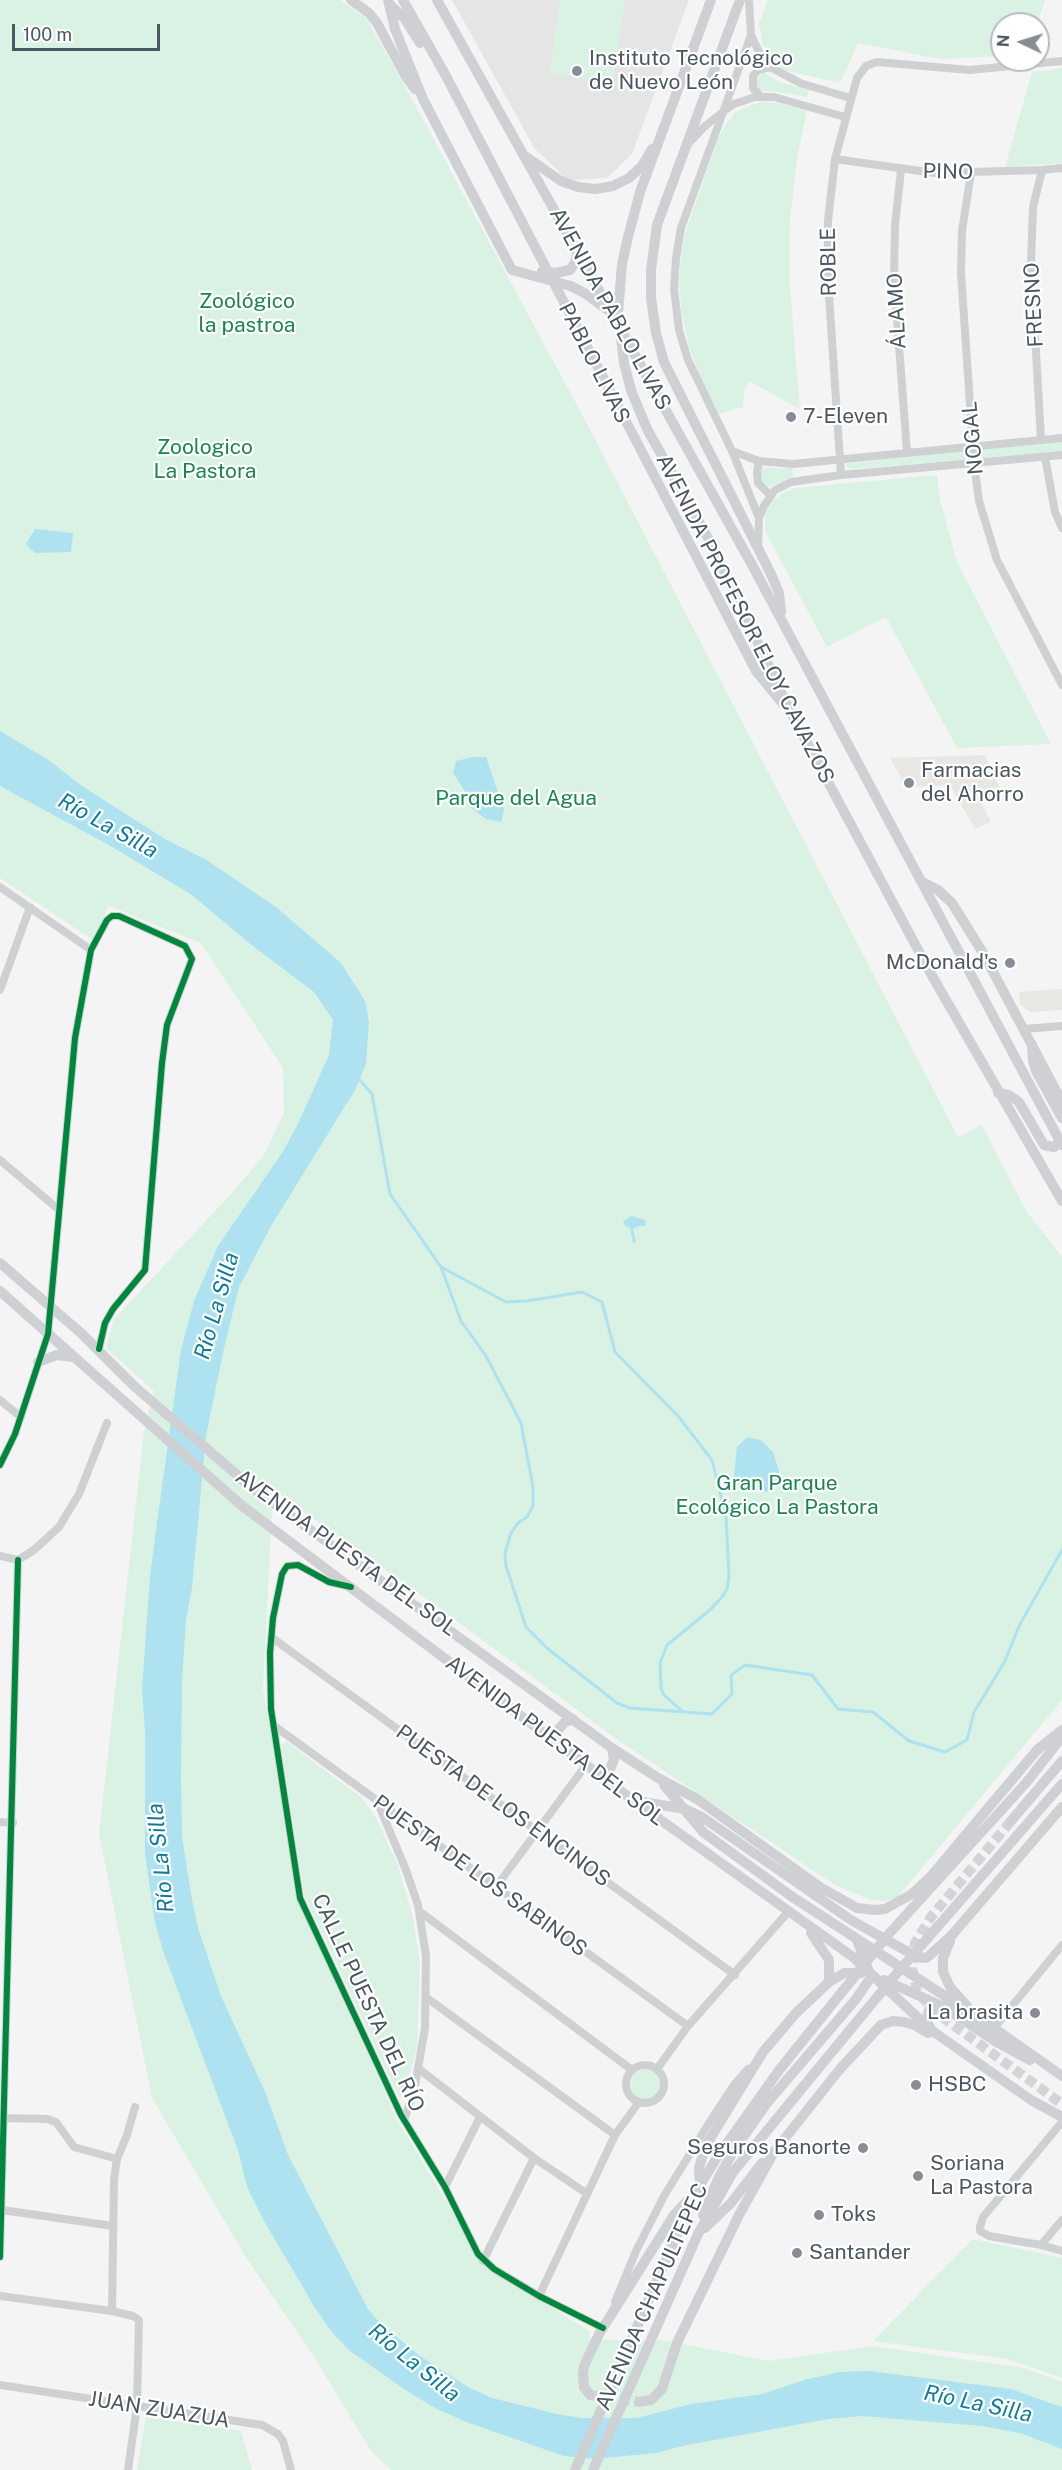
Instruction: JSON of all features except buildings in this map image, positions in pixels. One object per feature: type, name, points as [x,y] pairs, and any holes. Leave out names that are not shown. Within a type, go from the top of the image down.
[{"type":"main road","points":[[351,0],[369,13],[377,23],[405,75],[423,99]]},
{"type":"main road","points":[[386,0],[423,99],[512,270],[571,286],[612,313]]},
{"type":"main road","points":[[386,0],[405,19],[431,59],[446,76]]},
{"type":"main road","points":[[403,0],[446,76]]},
{"type":"main road","name":"AVENIDA PABLO LIVAS","points":[[437,0],[782,618]]},
{"type":"main road","name":"AVENIDA PROFESOR ELOY CAVAZOS","points":[[711,0],[640,192],[622,264],[618,314],[631,390],[647,429],[713,547],[790,711],[931,974],[1062,1201]]},
{"type":"main road","name":"AVENIDA PROFESOR ELOY CAVAZOS","points":[[740,0],[657,225],[651,270],[651,298],[656,333],[664,362],[779,593],[782,618],[1061,1143]]},
{"type":"main road","name":"PABLO LIVAS","points":[[446,76],[497,178],[756,671],[790,711]]},
{"type":"main road","points":[[522,153],[553,177],[569,185],[586,189],[604,188],[621,183],[635,172],[662,134]]},
{"type":"main road","points":[[512,270],[564,272],[573,267],[578,251]]},
{"type":"main road","points":[[1032,1045],[1036,1071],[1062,1118]]},
{"type":"main road","points":[[998,1093],[1009,1095],[1019,1102],[1044,1145],[1054,1147],[1061,1143]]},
{"type":"main road","name":"AVENIDA PUESTA DEL SOL","points":[[0,1263],[99,1349],[134,1386],[251,1487],[276,1502],[612,1748],[658,1778],[696,1825],[710,1838],[791,1896],[983,2021]]},
{"type":"main road","name":"AVENIDA PUESTA DEL SOL","points":[[0,1291],[241,1505],[634,1801],[853,1957],[871,1974]]},
{"type":"main road","points":[[39,1362],[57,1355],[73,1357]]},
{"type":"main road","points":[[555,1740],[558,1730],[565,1722],[573,1719]]},
{"type":"main road","points":[[658,1778],[697,1799],[820,1887],[857,1908],[885,1909],[912,1894],[932,1875],[1037,1750],[1062,1730]]},
{"type":"main road","name":"AVENIDA CHAPULTEPEC","points":[[575,2470],[697,2190],[718,2156],[780,2069],[869,1958],[1026,1783],[1062,1737]]},
{"type":"main road","points":[[599,1774],[611,1767],[614,1760],[612,1748]]},
{"type":"main road","points":[[1011,1821],[1062,1761]]},
{"type":"main road","points":[[903,1971],[1062,1784]]},
{"type":"main road","points":[[634,1801],[685,1809],[702,1817],[850,1920],[917,1957],[926,1958],[952,1935]]},
{"type":"main road","points":[[894,1945],[893,1927],[897,1910],[903,1899]]},
{"type":"main road","points":[[806,1925],[829,1960],[829,1982]]},
{"type":"main road","points":[[952,1935],[943,1958],[943,1972],[954,1993],[983,2021],[1062,2076]]},
{"type":"main road","points":[[857,1938],[871,1974],[931,2030],[1031,2100],[1062,2117]]},
{"type":"main road","name":"AVENIDA CHAPULTEPEC","points":[[593,2470],[699,2232],[733,2172],[802,2085],[903,1971]]},
{"type":"main road","points":[[590,2395],[584,2387],[584,2366],[604,2327],[674,2215],[697,2190],[699,2168],[705,2147],[763,2052],[796,2013],[829,1982],[844,1973],[871,1974],[944,2007],[1010,2050],[1030,2060],[1040,2060]]},
{"type":"main road","points":[[699,2232],[709,2197],[733,2152],[767,2103],[856,1999],[871,1974]]},
{"type":"main road","points":[[902,1989],[913,1988],[938,1992]]},
{"type":"main road","points":[[931,2030],[926,2021],[927,2013],[932,2008],[944,2007]]},
{"type":"main road","points":[[639,2402],[651,2400],[662,2389],[677,2343],[739,2215],[770,2159],[840,2070],[881,2025],[892,2021],[914,2025],[964,2053]]},
{"type":"main road","points":[[699,2232],[731,2203],[762,2163],[770,2159]]},
{"type":"street","points":[[750,0],[751,35],[681,228],[674,290],[675,313],[688,360],[732,451],[759,518]]},
{"type":"street","points":[[751,35],[760,54],[770,67],[800,82],[850,98]]},
{"type":"street","name":"ROBLE","points":[[841,476],[828,280],[829,199],[845,117],[861,72],[871,63],[877,62],[970,70],[1062,62]]},
{"type":"street","points":[[761,97],[753,88],[753,76],[762,68],[770,67]]},
{"type":"street","points":[[685,147],[704,127],[734,104],[761,97],[782,99],[845,117]]},
{"type":"street","name":"PINO","points":[[835,159],[935,173],[1042,171],[1062,168]]},
{"type":"street","name":"ÁLAMO","points":[[901,170],[895,225],[894,279],[907,452]]},
{"type":"street","name":"FRESNO","points":[[1041,440],[1030,263],[1033,207],[1042,171]]},
{"type":"street","name":"NOGAL","points":[[970,173],[962,231],[961,273],[972,446],[979,501],[997,560],[1062,685]]},
{"type":"street","points":[[732,451],[759,461],[782,464],[1062,438]]},
{"type":"street","points":[[758,549],[759,518],[770,495],[791,482],[1062,455]]},
{"type":"street","points":[[1045,457],[1055,512],[1062,528]]},
{"type":"street","points":[[759,461],[756,472],[758,483],[770,495]]},
{"type":"street","points":[[922,882],[938,890],[952,903],[983,953],[1062,1101]]},
{"type":"street","points":[[0,887],[91,950]]},
{"type":"street","points":[[0,985],[30,908]]},
{"type":"street","points":[[0,1465],[21,1417],[48,1334],[75,1038],[91,950],[107,920],[112,916],[118,916],[185,946],[190,953],[191,966],[179,991],[166,1034],[145,1270],[113,1309],[105,1323],[99,1349]]},
{"type":"street","points":[[1023,1029],[1062,1026]]},
{"type":"street","points":[[0,1160],[58,1209]]},
{"type":"street","points":[[0,1400],[21,1417]]},
{"type":"street","points":[[0,1556],[18,1560],[34,1550],[59,1527],[79,1494],[107,1423]]},
{"type":"street","points":[[0,2257],[18,1560]]},
{"type":"street","name":"CALLE PUESTA DEL RÍO","points":[[351,1587],[329,1582],[298,1565],[287,1566],[282,1574],[278,1590],[270,1672],[273,1725],[300,1898],[404,2120],[445,2187],[483,2261]]},
{"type":"street","name":"PUESTA DE LOS ENCINOS","points":[[272,1637],[735,1975]]},
{"type":"street","name":"PUESTA DE LOS SABINOS","points":[[273,1725],[688,2026]]},
{"type":"street","points":[[496,1887],[586,1765]]},
{"type":"street","points":[[378,1801],[406,1870],[419,1911],[426,1956],[425,2028],[419,2069],[404,2120]]},
{"type":"street","points":[[952,1935],[1062,1807]]},
{"type":"street","points":[[0,1822],[13,1823]]},
{"type":"street","points":[[419,1911],[632,2070]]},
{"type":"street","points":[[657,2070],[688,2026],[788,1912]]},
{"type":"street","points":[[994,2028],[1062,1945]]},
{"type":"street","points":[[427,1998],[615,2135]]},
{"type":"street","points":[[534,2158],[483,2261],[539,2296],[604,2327],[636,2251],[664,2196],[734,2085],[763,2052]]},
{"type":"street","points":[[647,2065],[657,2070],[664,2084],[661,2095],[652,2101],[639,2102],[627,2090],[627,2079],[632,2070],[647,2065]]},
{"type":"street","points":[[419,2069],[534,2158],[586,2193]]},
{"type":"street","points":[[539,2296],[615,2135],[639,2102]]},
{"type":"street","points":[[112,2311],[114,2179],[117,2159],[135,2107]]},
{"type":"street","points":[[445,2187],[480,2117]]},
{"type":"street","points":[[5,2118],[47,2119],[56,2122],[74,2147],[117,2159]]},
{"type":"street","points":[[1062,2122],[983,2217],[980,2231],[989,2236],[1062,2251]]},
{"type":"street","points":[[2,2210],[113,2226]]},
{"type":"street","points":[[1041,2245],[1062,2220]]},
{"type":"street","points":[[0,2296],[112,2311],[133,2316],[138,2320],[137,2406],[129,2470]]},
{"type":"street","name":"JUAN ZUAZUA","points":[[0,2385],[271,2429],[283,2441],[291,2470]]},
{"type":"shaded area","name":"Instituto Tecnológico de Nuevo León","points":[[452,0],[689,0],[632,154],[607,178],[568,180],[535,149]]},
{"type":"shaded area","points":[[985,755],[1001,791],[980,801],[991,822],[975,829],[950,785],[906,787],[890,758]]},
{"type":"shaded area","points":[[1062,989],[1062,1010],[1030,1012],[1020,1004],[1019,992]]},
{"type":"green space","points":[[0,0],[340,0],[366,18],[585,420],[958,1137],[982,1125],[1026,1211],[1062,1257],[1062,1700],[897,1898],[884,1901],[872,1900],[835,1885],[615,1738],[446,1613],[273,1490],[263,1689],[298,1896],[396,2118],[483,2263],[590,2332],[589,2339],[668,2341],[768,2361],[873,2346],[1024,2368],[1062,2382],[1062,2470],[391,2470],[371,2451],[313,2355],[247,2259],[152,2098],[99,1834],[144,1432],[154,1391],[106,1348],[114,1319],[232,1193],[264,1155],[284,1113],[283,1068],[201,943],[109,906],[93,940],[0,878]]},
{"type":"green space","points":[[560,0],[625,0],[613,82],[550,73]]},
{"type":"green space","points":[[768,0],[1045,0],[1041,12],[990,12],[990,57],[940,59],[858,43],[840,83],[784,70],[771,61],[763,44],[759,24]]},
{"type":"green space","points":[[1062,68],[1062,163],[1005,167],[1032,72],[1050,72],[1050,70]]},
{"type":"green space","points":[[763,72],[780,82],[809,90],[807,97],[757,89],[756,81]]},
{"type":"green space","points":[[760,102],[777,103],[807,111],[797,157],[790,221],[789,275],[800,409],[749,381],[744,391],[743,407],[719,414],[701,379],[688,343],[679,285],[681,256],[685,234],[717,141],[735,112]]},
{"type":"green space","points":[[1062,442],[1062,451],[983,458],[978,454],[979,450]]},
{"type":"green space","points":[[964,451],[969,456],[964,460],[849,469],[844,464]]},
{"type":"green space","points":[[763,467],[781,469],[792,467],[793,477],[766,488],[760,481]]},
{"type":"green space","points":[[937,475],[940,500],[957,562],[1051,744],[957,748],[886,617],[827,647],[765,531],[765,514],[772,502],[781,494],[795,488]]},
{"type":"green space","points":[[286,1741],[362,1798],[376,1818],[397,1863],[413,1918],[420,1963],[417,2047],[404,2097],[399,2097],[304,1894],[281,1745]]},
{"type":"green space","points":[[646,2069],[657,2073],[661,2084],[657,2095],[646,2099],[635,2095],[631,2084],[635,2073]]},
{"type":"green space","points":[[973,2239],[1062,2258],[1062,2378],[1008,2359],[873,2341]]},
{"type":"green space","points":[[146,2417],[241,2431],[252,2470],[137,2470]]},
{"type":"water","points":[[35,529],[73,533],[71,552],[35,553],[26,544]]},
{"type":"water","name":"Río La Silla","points":[[0,731],[47,759],[85,788],[165,839],[205,859],[276,907],[341,963],[365,1001],[369,1022],[366,1064],[355,1090],[271,1226],[239,1287],[224,1348],[206,1436],[192,1588],[186,1620],[182,1681],[181,1779],[182,1837],[192,1900],[198,1928],[221,1996],[266,2094],[288,2155],[368,2309],[380,2323],[420,2356],[468,2387],[492,2398],[557,2414],[581,2418],[637,2418],[691,2404],[763,2394],[804,2380],[839,2372],[869,2371],[1011,2389],[1062,2407],[1062,2449],[1023,2434],[983,2426],[863,2416],[828,2419],[655,2453],[594,2459],[564,2456],[469,2423],[437,2409],[410,2393],[350,2351],[331,2331],[314,2306],[264,2221],[247,2187],[238,2150],[164,1954],[155,1923],[145,1853],[145,1731],[142,1690],[150,1576],[157,1523],[181,1350],[194,1301],[218,1246],[282,1153],[297,1126],[329,1055],[333,1020],[314,992],[249,943],[192,895],[109,845],[0,786]]},
{"type":"water","points":[[486,757],[504,810],[501,822],[486,819],[471,808],[464,790],[453,773],[456,761]]},
{"type":"water","points":[[632,1216],[645,1220],[646,1226],[633,1229],[636,1242],[633,1243],[630,1228],[625,1226],[623,1221]]},
{"type":"water","points":[[747,1437],[761,1440],[773,1452],[779,1471],[778,1485],[766,1492],[738,1484],[734,1476],[737,1447]]},
{"type":"waterway","points":[[358,1078],[372,1094],[390,1194],[441,1267],[461,1321],[486,1356],[521,1423],[533,1487],[533,1506],[527,1517],[518,1523],[511,1533],[505,1553],[506,1566],[526,1627],[548,1649],[617,1703],[630,1708],[712,1714],[732,1694],[731,1675],[745,1665],[812,1675],[838,1709],[873,1712],[909,1741],[945,1752],[967,1740],[974,1712],[1005,1661],[1019,1626],[1062,1550]]},
{"type":"waterway","points":[[441,1267],[506,1302],[582,1292],[602,1302],[615,1352],[678,1416],[712,1460],[726,1517],[729,1577],[727,1589],[722,1597],[711,1609],[667,1645],[660,1663],[661,1688],[664,1695],[682,1711]]},
{"type":"tunnel","points":[[1011,1821],[931,1917],[915,1943],[912,1968],[917,1991],[934,2011],[1062,2104]]},
{"type":"tunnel","points":[[590,2395],[639,2402]]},
{"type":"cycle path","points":[[0,1465],[15,1434],[48,1334],[75,1038],[91,950],[107,920],[112,916],[119,916],[185,946],[192,959],[167,1025],[145,1270],[113,1309],[105,1323],[99,1349]]},
{"type":"cycle path","points":[[0,2257],[18,1560]]},
{"type":"cycle path","points":[[351,1587],[329,1582],[298,1565],[287,1566],[282,1574],[273,1618],[270,1653],[271,1709],[300,1898],[401,2115],[445,2187],[478,2254],[494,2269],[539,2296],[603,2328]]},
{"type":"place","name":"Instituto Tecnológico de Nuevo León","points":[[577,71]]},
{"type":"place","name":"7-Eleven","points":[[791,417]]},
{"type":"place","name":"Farmacias del Ahorro","points":[[909,783]]},
{"type":"place","name":"McDonald's","points":[[1010,963]]},
{"type":"place","name":"La brasita","points":[[1035,2013]]},
{"type":"place","name":"HSBC","points":[[916,2085]]},
{"type":"place","name":"Seguros Banorte","points":[[863,2148]]},
{"type":"place","name":"Soriana La Pastora","points":[[918,2176]]},
{"type":"place","name":"Toks","points":[[819,2215]]},
{"type":"place","name":"Santander","points":[[797,2253]]},
{"type":"park label","name":"Zoológico la pastroa","points":[[247,314]]},
{"type":"park label","name":"Zoologico La Pastora","points":[[205,460]]},
{"type":"park label","name":"Parque del Agua","points":[[516,799]]},
{"type":"park label","name":"Gran Parque Ecológico La Pastora","points":[[777,1496]]}]
